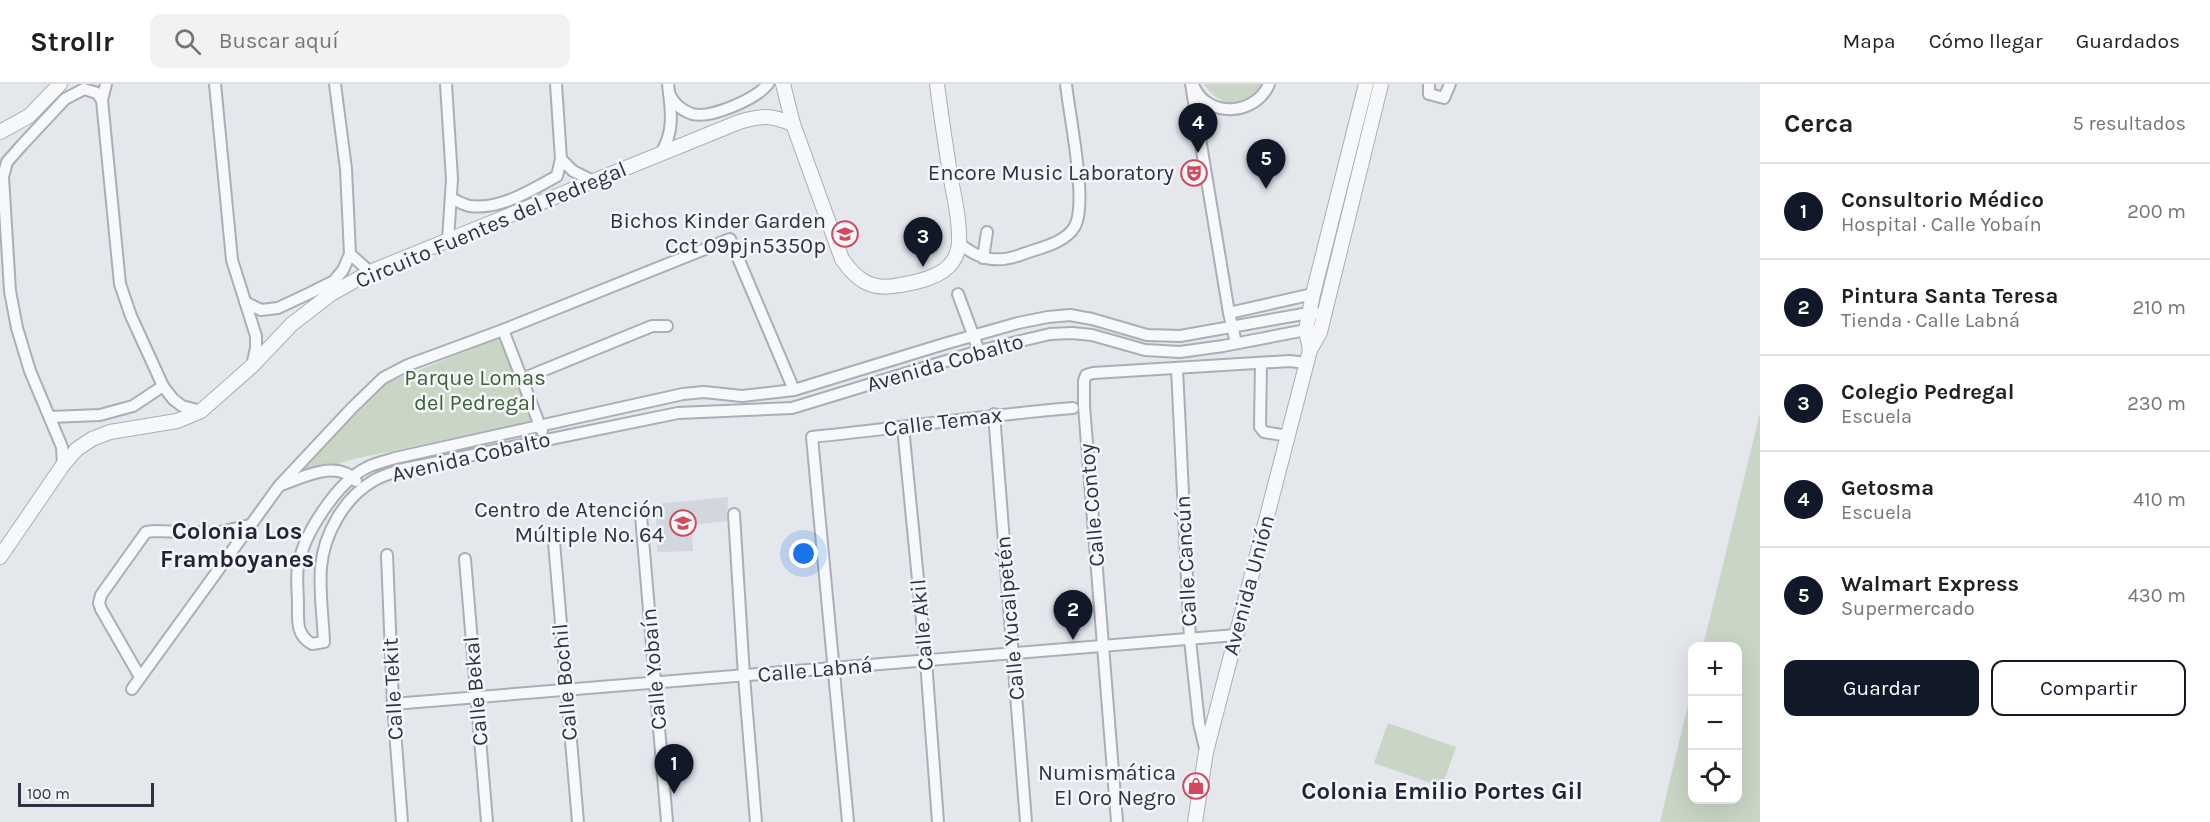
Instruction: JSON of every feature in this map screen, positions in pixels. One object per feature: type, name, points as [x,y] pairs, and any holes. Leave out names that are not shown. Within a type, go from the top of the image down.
[{"type":"street","points":[[0,132],[29,116],[60,84]]},
{"type":"street","points":[[106,84],[102,100],[120,284],[131,316],[163,386],[182,406],[201,411]]},
{"type":"street","points":[[215,84],[232,260],[256,336],[252,366]]},
{"type":"street","points":[[245,302],[261,310],[278,308],[334,281],[343,270],[350,254],[346,169],[335,84]]},
{"type":"street","points":[[446,84],[452,199],[448,240]]},
{"type":"street","points":[[452,199],[469,206],[489,205],[520,196],[557,176],[561,159],[555,84]]},
{"type":"street","points":[[668,88],[679,107],[701,115],[736,105],[759,94],[768,84]]},
{"type":"street","points":[[783,84],[793,124],[842,259],[852,273],[863,282],[890,287],[910,283],[943,271],[953,262],[957,254],[959,243],[955,201],[937,84]]},
{"type":"street","points":[[959,243],[972,254],[1000,260],[1018,256],[1064,238],[1075,226],[1080,209],[1066,84]]},
{"type":"street","points":[[1192,84],[1207,103],[1220,109],[1234,110],[1248,106],[1260,98],[1269,84]]},
{"type":"street","points":[[1192,84],[1229,314],[1236,343]]},
{"type":"street","name":"Avenida Unión","points":[[1313,331],[1309,313],[1313,294],[1366,84]]},
{"type":"street","name":"Avenida Unión","points":[[1195,822],[1206,752],[1313,331],[1323,314],[1381,84]]},
{"type":"street","points":[[1429,84],[1429,94],[1444,98],[1450,84]]},
{"type":"street","points":[[661,153],[671,129],[668,88]]},
{"type":"street","points":[[63,465],[62,447],[42,403],[17,328],[10,291],[1,176],[7,162],[65,99],[84,89],[97,93],[102,100]]},
{"type":"street","name":"Circuito Fuentes del Pedregal","points":[[0,557],[6,539],[77,449],[92,439],[110,432],[177,420],[201,411],[252,366],[291,324],[331,294],[370,272],[739,122],[760,116],[770,116],[793,124]]},
{"type":"street","points":[[561,159],[573,171],[593,181]]},
{"type":"street","points":[[983,258],[987,232]]},
{"type":"street","points":[[132,689],[279,486],[383,378],[408,365],[503,330],[730,239],[794,390]]},
{"type":"street","points":[[350,254],[370,272]]},
{"type":"street","points":[[958,294],[980,351]]},
{"type":"street","points":[[1229,314],[1313,294]]},
{"type":"street","name":"Avenida Cobalto","points":[[1313,331],[1180,352],[1145,350],[1092,335],[1050,334],[980,351],[792,408],[678,413],[399,470],[375,479],[362,488],[340,514],[327,538],[321,567],[324,642],[312,644],[303,639],[298,626],[298,566],[310,530],[332,498],[352,477],[368,467],[395,458],[683,394],[704,392],[742,396],[794,390],[1018,323],[1070,315],[1148,335],[1180,336],[1309,313],[1323,314]]},
{"type":"street","points":[[522,379],[651,326],[667,326]]},
{"type":"street","points":[[503,330],[541,426],[544,440]]},
{"type":"street","points":[[1177,368],[1290,361],[1308,357]]},
{"type":"street","points":[[1261,363],[1262,430],[1288,436]]},
{"type":"street","name":"Calle Contoy","points":[[1117,822],[1084,406],[1084,381],[1086,375],[1093,373],[1177,368]]},
{"type":"street","name":"Calle Cancún","points":[[1177,368],[1190,640],[1199,723],[1206,752]]},
{"type":"street","points":[[50,417],[100,415],[133,406],[163,386]]},
{"type":"street","name":"Calle Temax","points":[[834,669],[812,437],[903,428],[994,414],[1073,408]]},
{"type":"street","name":"Calle Yucalpetén","points":[[994,414],[1026,822]]},
{"type":"street","name":"Calle Akil","points":[[903,428],[926,661],[938,822]]},
{"type":"street","points":[[279,486],[312,474],[336,470],[352,477],[362,488]]},
{"type":"street","points":[[734,514],[756,822]]},
{"type":"street","name":"Calle Yobaín","points":[[641,516],[667,822]]},
{"type":"street","points":[[140,677],[99,603],[101,595],[142,535],[154,531],[216,533],[250,525]]},
{"type":"street","name":"Calle Bochil","points":[[554,542],[578,822]]},
{"type":"street","name":"Calle Tekit","points":[[387,555],[393,704],[402,822]]},
{"type":"street","name":"Calle Bekal","points":[[465,559],[487,822]]},
{"type":"street","name":"Calle Labná","points":[[393,704],[1236,635]]},
{"type":"street","points":[[834,669],[848,822]]},
{"type":"shaded area","name":"Centro de Atención Múltiple No. 64","points":[[728,497],[727,521],[692,525],[693,551],[657,552],[656,504]]},
{"type":"green space","points":[[1204,84],[1264,84],[1253,99],[1244,103],[1231,104],[1213,95]]},
{"type":"green space","name":"Parque Lomas del Pedregal","points":[[501,337],[532,421],[354,459],[291,478],[389,382]]},
{"type":"green space","points":[[1760,413],[1760,822],[1660,822],[1688,705],[1688,804],[1742,804],[1742,642],[1704,642]]},
{"type":"green space","points":[[1388,723],[1456,747],[1442,787],[1374,763]]},
{"type":"place","name":"Getosma","points":[[1198,153]]},
{"type":"place","name":"Encore Music Laboratory","points":[[1194,173]]},
{"type":"place","name":"Walmart Express","points":[[1266,189]]},
{"type":"place","name":"Bichos Kinder Garden Cct 09pjn5350p","points":[[845,234]]},
{"type":"place","name":"Colegio Pedregal","points":[[923,267]]},
{"type":"place","name":"Centro de Atención Múltiple No. 64","points":[[683,523]]},
{"type":"place","name":"Pintura Santa Teresa","points":[[1073,640]]},
{"type":"place","name":"Numismática El Oro Negro","points":[[1196,786]]},
{"type":"place","name":"Consultorio Médico","points":[[674,794]]},
{"type":"district","name":"Colonia Los Framboyanes","points":[[237,545]]},
{"type":"district","name":"Colonia Emilio Portes Gil","points":[[1442,791]]}]
